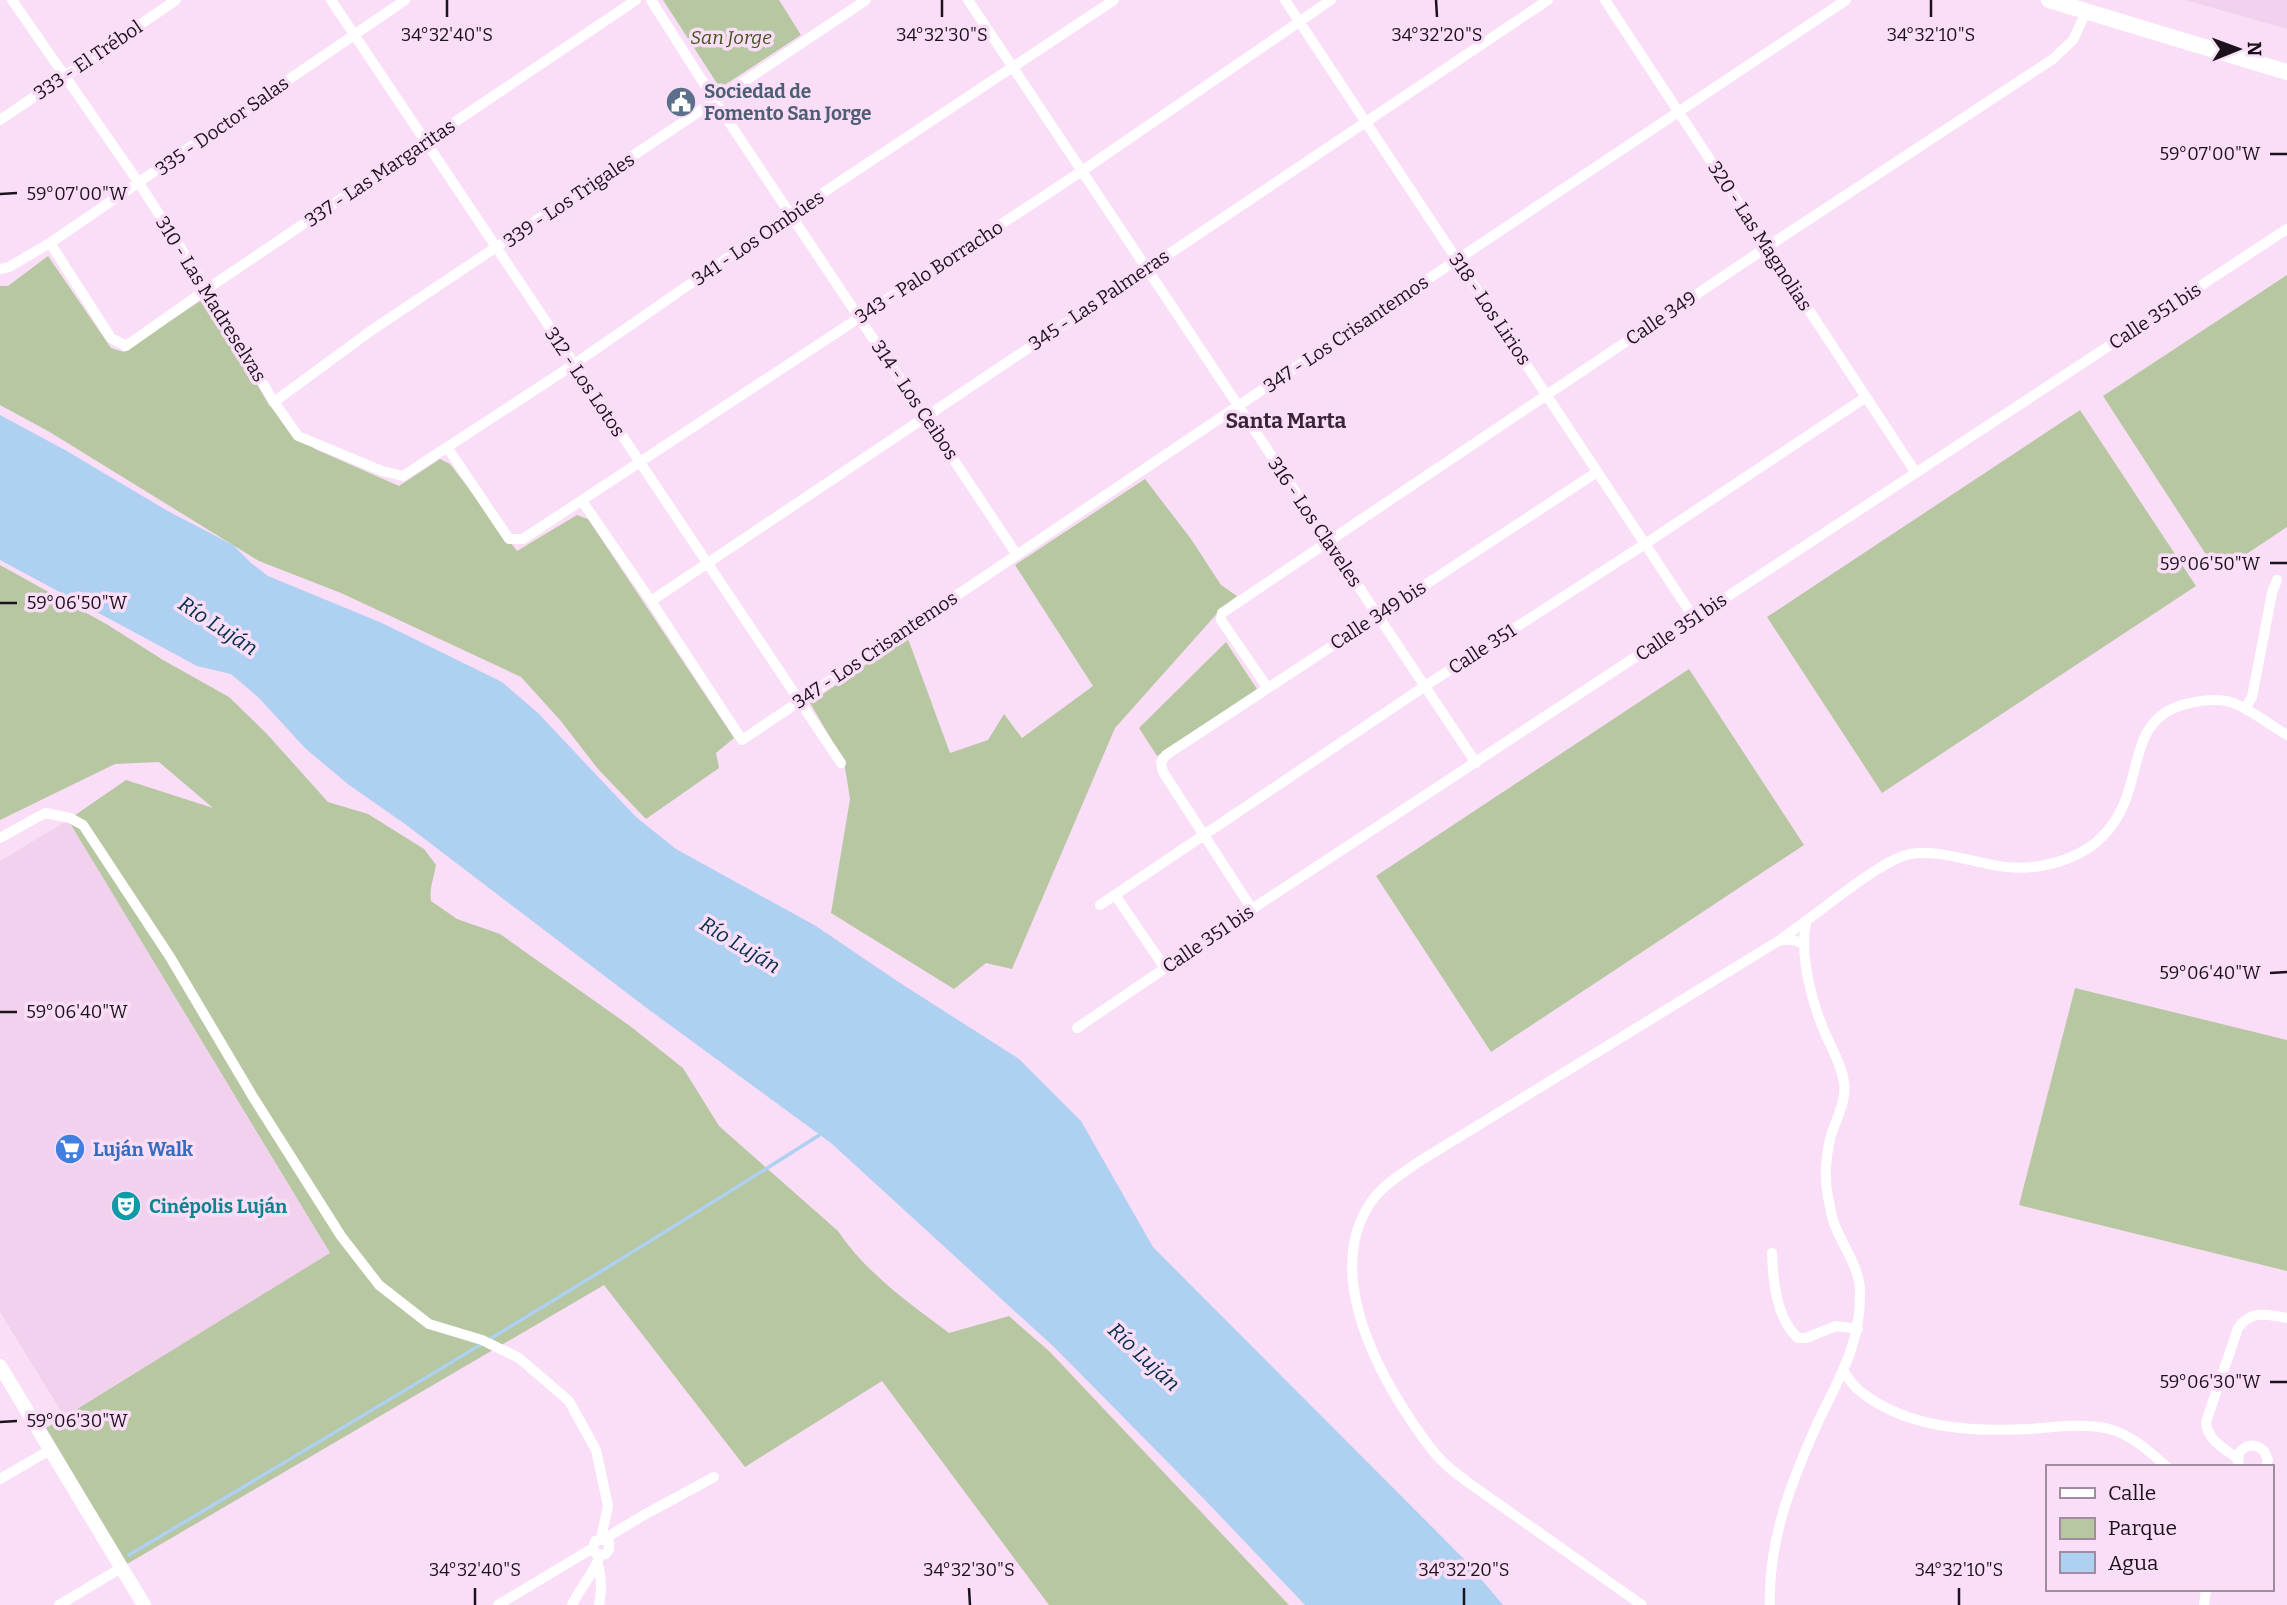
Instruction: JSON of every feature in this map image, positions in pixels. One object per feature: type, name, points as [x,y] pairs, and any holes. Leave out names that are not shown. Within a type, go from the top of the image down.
[{"type":"main road","points":[[2049,0],[2287,72]]},
{"type":"street","name":"310 - Las Madreselvas","points":[[12,0],[139,183],[207,289],[274,402],[298,436],[382,471],[403,476]]},
{"type":"street","name":"333 - El Trébol","points":[[0,120],[176,0]]},
{"type":"street","name":"312 - Los Lotos","points":[[331,0],[841,763]]},
{"type":"street","name":"335 - Doctor Salas","points":[[0,269],[9,267],[50,243],[405,0]]},
{"type":"street","name":"337 - Las Margaritas","points":[[50,243],[111,338],[126,346],[636,0]]},
{"type":"street","name":"314 - Los Ceibos","points":[[651,0],[715,101],[1017,555]]},
{"type":"street","name":"339 - Los Trigales","points":[[274,402],[372,330],[866,0]]},
{"type":"street","name":"316 - Los Claveles","points":[[968,0],[1476,763]]},
{"type":"street","name":"341 - Los Ombúes","points":[[403,476],[573,365],[791,214],[1114,0]]},
{"type":"street","name":"318 - Los Lirios","points":[[1285,0],[1694,618]]},
{"type":"street","name":"343 - Palo Borracho","points":[[447,447],[509,539],[523,539],[1082,171],[1331,0]]},
{"type":"street","name":"345 - Las Palmeras","points":[[651,601],[1548,0]]},
{"type":"street","name":"320 - Las Magnolias","points":[[1605,0],[1916,473]]},
{"type":"street","name":"347 - Los Crisantemos","points":[[651,601],[742,740],[1846,0]]},
{"type":"street","name":"Calle 349","points":[[1267,687],[1221,620],[1222,613],[1767,247],[2053,59],[2073,40],[2086,12]]},
{"type":"street","name":"Calle 351 bis","points":[[1077,1028],[1252,909],[2287,229]]},
{"type":"street","name":"Calle 351","points":[[1100,905],[1425,686],[1866,397]]},
{"type":"street","name":"Calle 349 bis","points":[[1205,835],[1163,772],[1161,762],[1166,755],[1597,472]]},
{"type":"street","points":[[582,501],[651,601]]},
{"type":"street","points":[[2245,709],[2252,697],[2272,593],[2277,580]]},
{"type":"street","points":[[1642,1605],[1466,1481],[1434,1452],[1400,1404],[1367,1338],[1358,1311],[1353,1282],[1353,1252],[1360,1224],[1371,1202],[1389,1184],[1420,1161],[1780,940],[1890,861],[1906,855],[1936,853],[1992,865],[2023,868],[2055,863],[2092,846],[2118,816],[2127,797],[2140,746],[2150,728],[2160,715],[2179,705],[2203,700],[2227,701],[2287,735]]},
{"type":"street","points":[[0,838],[45,813],[70,818],[83,825],[170,957],[253,1097],[341,1236],[379,1285],[429,1324],[486,1342],[519,1358],[569,1401],[596,1450],[608,1506],[603,1538]]},
{"type":"street","points":[[1205,835],[1252,909]]},
{"type":"street","points":[[1115,895],[1165,968]]},
{"type":"street","points":[[1770,1605],[1778,1524],[1806,1450],[1844,1372],[1858,1329],[1860,1287],[1856,1269],[1834,1223],[1827,1193],[1830,1139],[1845,1086],[1843,1075],[1818,1018],[1811,992],[1803,933],[1808,920]]},
{"type":"street","points":[[1780,940],[1793,940],[1804,944]]},
{"type":"street","points":[[1772,1253],[1773,1278],[1781,1308],[1791,1331],[1798,1338],[1806,1338],[1829,1328],[1858,1329]]},
{"type":"street","points":[[2238,1462],[2210,1437],[2206,1422],[2238,1328],[2243,1321],[2260,1314],[2287,1318]]},
{"type":"street","points":[[0,1366],[144,1605]]},
{"type":"street","points":[[1844,1372],[1859,1391],[1877,1403],[1903,1416],[1928,1424],[2015,1430],[2081,1426],[2110,1429],[2131,1438],[2165,1465]]},
{"type":"street","points":[[2238,1462],[2239,1453],[2246,1446],[2256,1446],[2267,1455],[2266,1465]]},
{"type":"street","points":[[0,1479],[50,1450]]},
{"type":"street","points":[[599,1605],[601,1573],[595,1541],[714,1477]]},
{"type":"street","points":[[498,1605],[597,1556]]},
{"type":"street","points":[[572,1605],[597,1556]]},
{"type":"street","points":[[59,1605],[121,1568]]},
{"type":"shaded area","points":[[2185,0],[2287,0],[2287,29]]},
{"type":"shaded area","points":[[68,820],[330,1254],[64,1416],[0,1312],[0,861]]},
{"type":"green space","name":"San Jorge","points":[[663,0],[779,0],[801,35],[720,88]]},
{"type":"green space","points":[[48,256],[111,348],[124,352],[206,297],[269,405],[315,449],[399,486],[440,459],[450,464],[517,551],[577,515],[588,519],[734,738],[716,753],[719,768],[646,819],[598,769],[560,720],[521,677],[341,593],[259,561],[48,431],[0,405],[0,286],[8,286]]},
{"type":"green space","points":[[2287,275],[2287,527],[2218,573],[2103,396]]},
{"type":"green space","points":[[2080,410],[2196,586],[1882,793],[1767,617]]},
{"type":"green space","points":[[1145,479],[1191,539],[1221,585],[1237,596],[1222,608],[1115,728],[1012,969],[986,963],[954,989],[831,913],[850,799],[844,761],[810,703],[907,636],[950,753],[988,740],[1004,714],[1022,738],[1093,686],[1015,565]]},
{"type":"green space","points":[[0,565],[229,697],[267,734],[328,802],[368,814],[424,849],[436,865],[431,901],[457,919],[500,934],[630,1026],[683,1068],[719,1126],[838,1231],[875,1274],[949,1333],[1009,1316],[1050,1352],[1289,1605],[1049,1605],[882,1381],[745,1467],[604,1285],[127,1564],[46,1428],[330,1253],[68,820],[126,780],[213,808],[159,762],[115,764],[0,820]]},
{"type":"green space","points":[[1226,642],[1257,689],[1157,756],[1139,728]]},
{"type":"green space","points":[[1689,669],[1804,845],[1491,1052],[1376,876]]},
{"type":"green space","points":[[2075,988],[2287,1040],[2287,1271],[2019,1205]]},
{"type":"water","name":"Río Luján","points":[[0,415],[233,545],[268,576],[382,623],[502,682],[538,713],[636,817],[676,849],[816,926],[1019,1059],[1081,1121],[1153,1247],[1464,1559],[1503,1605],[1305,1605],[1055,1348],[831,1143],[349,785],[306,749],[258,697],[231,674],[197,666],[0,560]]},
{"type":"waterway","points":[[129,1555],[563,1295],[821,1134]]},
{"type":"place","name":"Sociedad de Fomento San Jorge","points":[[681,102]]},
{"type":"place","name":"Luján Walk","points":[[70,1149]]},
{"type":"place","name":"Cinépolis Luján","points":[[126,1206]]},
{"type":"district","name":"Santa Marta","points":[[1286,421]]}]
